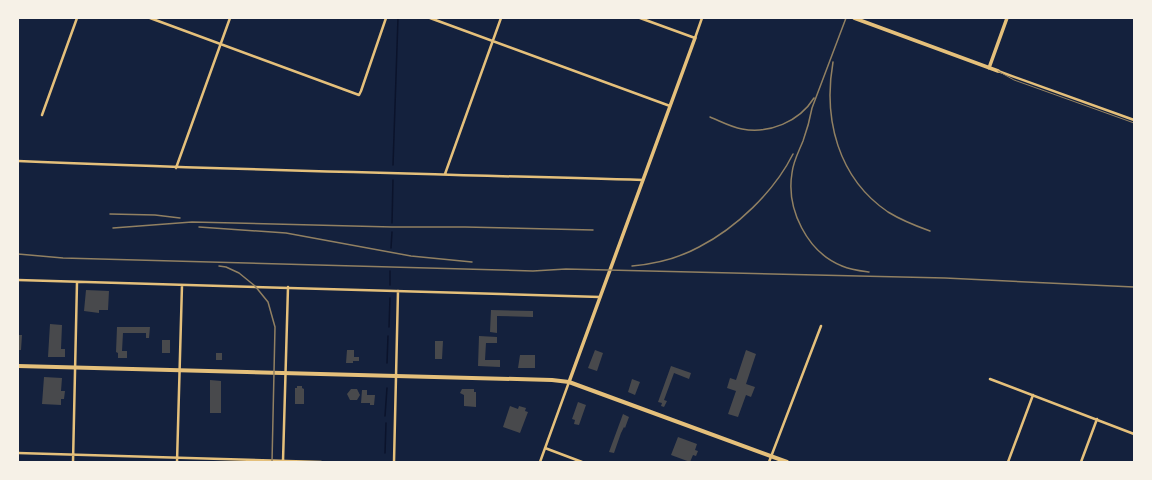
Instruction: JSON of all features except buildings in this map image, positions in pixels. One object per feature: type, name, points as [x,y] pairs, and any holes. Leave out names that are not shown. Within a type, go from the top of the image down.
[{"type":"main road","points":[[18,366],[552,380],[569,382],[787,462]]},
{"type":"street","points":[[42,115],[77,18]]},
{"type":"street","points":[[150,18],[359,95],[386,18]]},
{"type":"street","points":[[176,168],[230,18]]},
{"type":"street","points":[[430,18],[670,106]]},
{"type":"street","points":[[445,174],[501,18]]},
{"type":"street","points":[[640,18],[695,38]]},
{"type":"street","points":[[540,462],[702,18]]},
{"type":"street","points":[[856,18],[1134,120]]},
{"type":"street","points":[[989,68],[1007,18]]},
{"type":"street","points":[[18,162],[176,168],[643,180]]},
{"type":"street","points":[[18,280],[600,297]]},
{"type":"street","points":[[73,462],[77,282]]},
{"type":"street","points":[[177,462],[182,284]]},
{"type":"street","points":[[283,461],[288,287]]},
{"type":"street","points":[[394,462],[398,290]]},
{"type":"street","points":[[769,462],[821,326]]},
{"type":"street","points":[[990,379],[1134,434]]},
{"type":"street","points":[[1008,462],[1033,395]]},
{"type":"street","points":[[1081,462],[1097,419]]},
{"type":"street","points":[[545,448],[582,462]]},
{"type":"street","points":[[18,454],[321,462]]},
{"type":"waterway","points":[[393,165],[398,18]]},
{"type":"waterway","points":[[392,223],[393,180]]},
{"type":"waterway","points":[[391,248],[392,232]]},
{"type":"waterway","points":[[390,271],[390,285]]},
{"type":"waterway","points":[[389,327],[390,298]]},
{"type":"waterway","points":[[387,363],[388,336]]},
{"type":"waterway","points":[[385,416],[387,388]]},
{"type":"waterway","points":[[385,453],[386,423]]},
{"type":"tram line","points":[[998,71],[1014,80],[1134,123]]},
{"type":"railway","points":[[846,18],[812,108],[806,133],[796,157],[792,173],[792,201],[802,228],[809,240],[819,251],[842,266],[869,272]]},
{"type":"railway","points":[[833,62],[830,83],[830,105],[838,146],[846,165],[857,182],[871,198],[888,212],[909,223],[930,231]]},
{"type":"railway","points":[[710,117],[742,129],[763,130],[773,128],[792,120],[800,114],[814,98]]},
{"type":"railway","points":[[632,266],[658,262],[683,254],[699,247],[727,230],[753,208],[765,195],[776,182],[793,154]]},
{"type":"railway","points":[[110,214],[155,215],[180,218]]},
{"type":"railway","points":[[113,228],[192,222],[593,230]]},
{"type":"railway","points":[[199,227],[286,233],[411,256],[472,262]]},
{"type":"railway","points":[[18,254],[63,258],[533,271],[566,269],[945,278],[1134,287]]},
{"type":"railway","points":[[219,266],[226,267],[239,273],[255,286],[268,302],[275,327],[272,462]]}]
